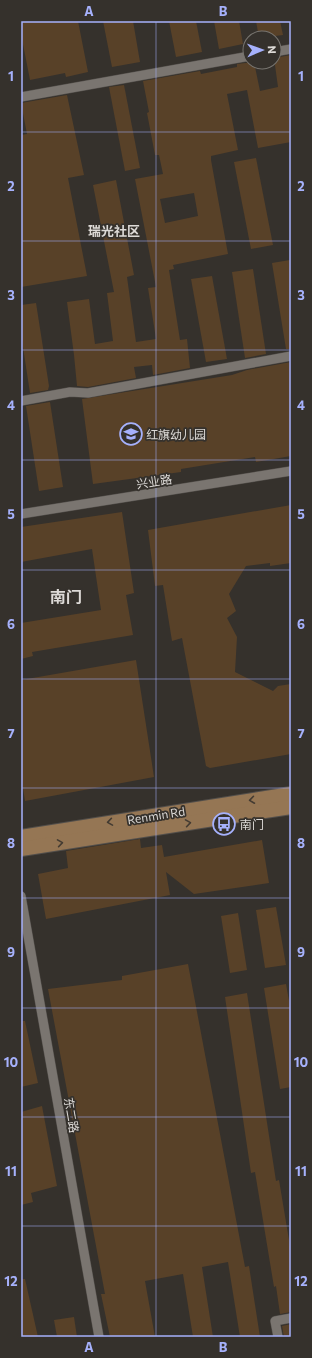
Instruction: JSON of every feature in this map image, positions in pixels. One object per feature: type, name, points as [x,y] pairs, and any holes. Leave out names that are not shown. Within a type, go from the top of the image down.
[{"type":"main road","name":"Renmin Rd","points":[[21,837],[291,794]]},
{"type":"main road","name":"Renmin Rd","points":[[21,849],[291,807]]},
{"type":"street","points":[[21,98],[242,57]]},
{"type":"street","points":[[21,401],[70,392],[88,392],[291,356]]},
{"type":"street","name":"兴业路","points":[[21,514],[291,471]]},
{"type":"street","name":"东二路","points":[[21,896],[99,1337]]},
{"type":"street","points":[[278,1337],[275,1321],[291,1318]]},
{"type":"building","points":[[21,21],[78,21],[88,72],[66,77],[65,73],[30,80],[21,34]]},
{"type":"building","points":[[103,21],[133,21],[140,62],[112,67]]},
{"type":"building","points":[[169,21],[196,21],[202,52],[176,57]]},
{"type":"building","points":[[214,21],[239,21],[242,44],[219,49]]},
{"type":"building","points":[[256,21],[280,21],[282,30],[258,30]]},
{"type":"building","points":[[291,55],[291,142],[258,148],[247,90],[227,94],[238,150],[211,156],[211,160],[228,254],[173,265],[174,269],[169,270],[180,340],[187,339],[190,368],[153,375],[152,365],[134,367],[136,378],[88,387],[77,386],[67,302],[89,299],[95,344],[113,341],[107,293],[114,292],[93,185],[116,180],[134,275],[127,277],[136,342],[156,339],[148,288],[156,287],[135,179],[163,174],[159,155],[155,155],[143,81],[200,71],[201,74],[237,67],[237,64],[242,63],[242,70],[256,70],[260,91],[278,87],[276,70],[282,70],[282,57]],"holes":[[[194,193],[198,216],[165,223],[160,199]]]},
{"type":"building","points":[[124,85],[140,168],[125,171],[109,87]]},
{"type":"building","points":[[67,95],[84,175],[68,178],[87,276],[21,287],[21,135],[27,134],[21,103]]},
{"type":"building","points":[[256,158],[273,245],[251,249],[234,162]]},
{"type":"building","points":[[290,260],[291,349],[286,349],[272,263]]},
{"type":"building","points":[[253,269],[266,354],[245,358],[232,272]]},
{"type":"building","points":[[212,276],[227,359],[206,362],[191,279]]},
{"type":"building","points":[[36,303],[49,386],[48,390],[30,393],[21,334],[21,305]]},
{"type":"building","points":[[291,362],[291,456],[256,462],[255,457],[181,469],[181,472],[93,484],[82,399],[232,375],[247,370]]},
{"type":"building","points":[[50,402],[63,487],[39,491],[26,406]]},
{"type":"building","points":[[291,505],[291,563],[270,566],[270,563],[246,566],[229,594],[236,611],[227,618],[237,637],[235,672],[273,691],[278,686],[291,684],[291,754],[210,768],[206,766],[182,638],[172,641],[163,585],[155,586],[148,530]]},
{"type":"building","points":[[122,512],[134,593],[126,595],[133,635],[32,652],[33,656],[21,659],[21,623],[101,610],[92,549],[21,562],[21,527]]},
{"type":"building","points":[[136,660],[154,777],[25,801],[21,775],[21,680]]},
{"type":"building","points":[[140,839],[141,848],[162,845],[164,857],[262,840],[269,883],[194,894],[166,872],[170,895],[46,919],[38,874],[68,868],[66,851]]},
{"type":"building","points":[[276,907],[286,965],[265,968],[256,910]]},
{"type":"building","points":[[238,913],[247,970],[230,973],[221,916]]},
{"type":"building","points":[[188,964],[245,1267],[249,1266],[260,1337],[240,1337],[228,1262],[202,1267],[213,1337],[193,1337],[183,1274],[145,1281],[155,1337],[110,1337],[101,1294],[105,1294],[48,989],[122,980],[122,976]]},
{"type":"building","points":[[286,984],[291,1012],[291,1087],[280,1089],[264,988]]},
{"type":"building","points":[[247,993],[276,1181],[279,1180],[291,1252],[291,1312],[280,1314],[276,1286],[274,1287],[255,1172],[251,1173],[225,997]]},
{"type":"building","points":[[21,1021],[25,1021],[38,1083],[21,1087]]},
{"type":"building","points":[[42,1106],[57,1186],[31,1193],[33,1202],[21,1205],[21,1112]]},
{"type":"building","points":[[21,1279],[25,1279],[38,1337],[21,1337]]},
{"type":"building","points":[[74,1317],[77,1337],[57,1337],[54,1320]]},
{"type":"building","points":[[291,1324],[291,1337],[284,1337],[282,1326]]},
{"type":"place","name":"红旗幼儿园","points":[[131,434]]},
{"type":"place","name":"南门","points":[[224,824]]},
{"type":"district","name":"瑞光社区","points":[[114,231]]},
{"type":"district","name":"南门","points":[[66,596]]}]
